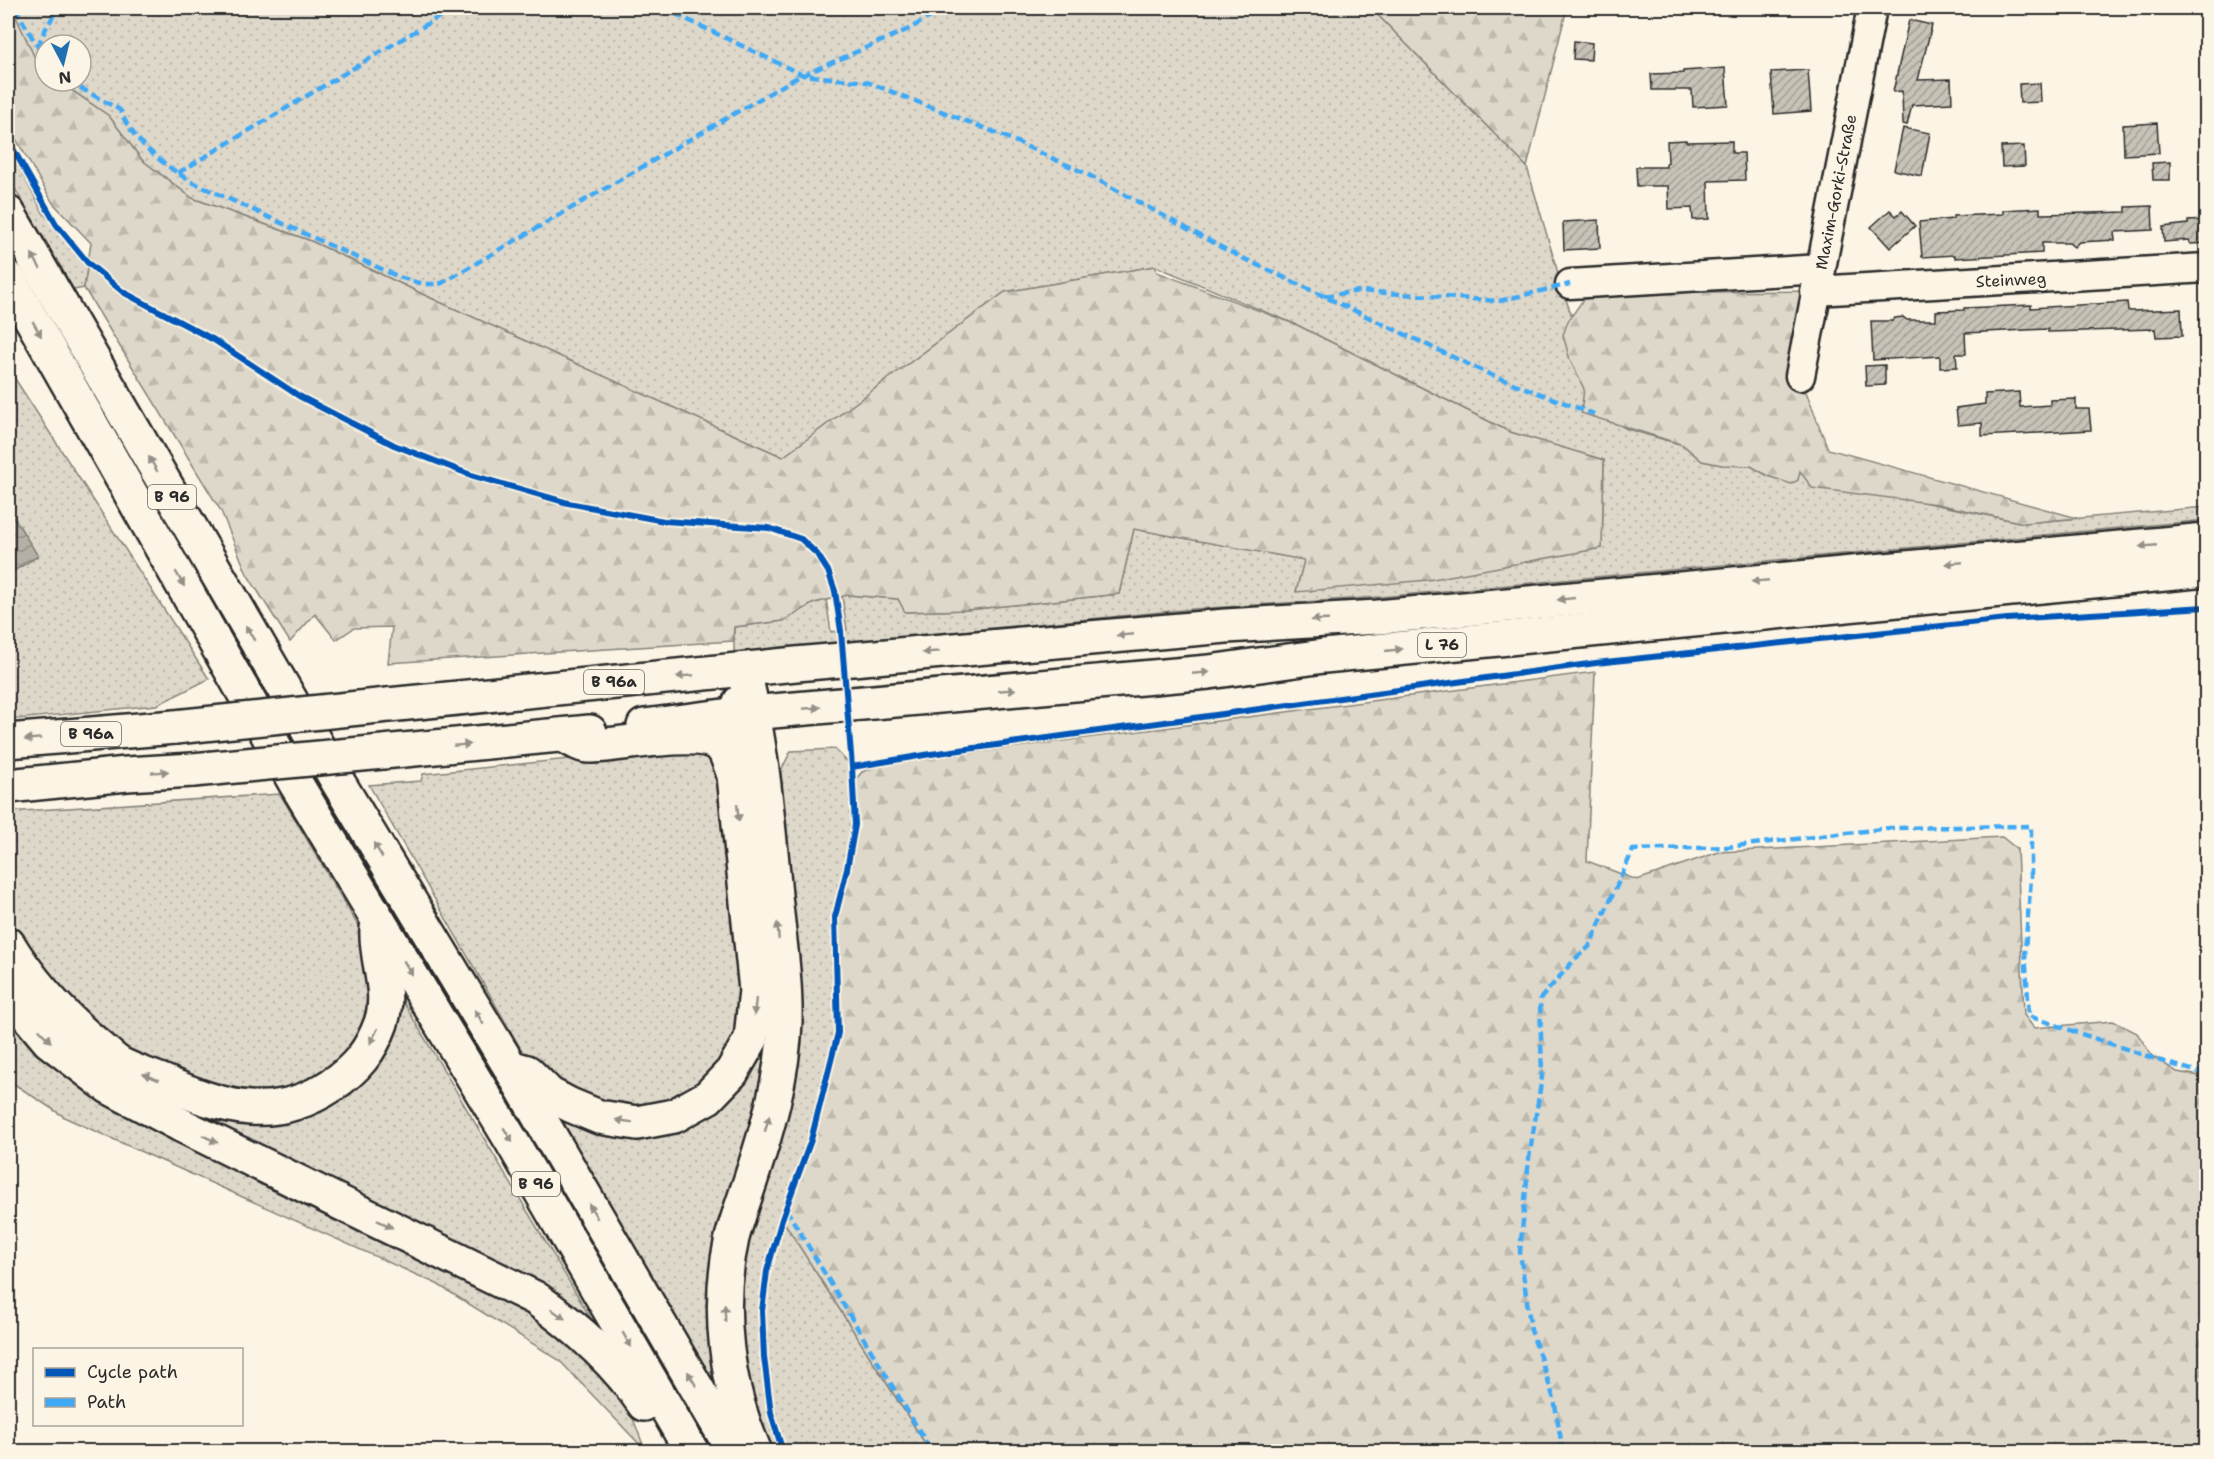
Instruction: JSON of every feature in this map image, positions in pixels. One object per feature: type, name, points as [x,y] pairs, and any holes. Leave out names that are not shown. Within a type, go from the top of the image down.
[{"type":"main road","name":"B 96","points":[[8,213],[338,782],[510,1067],[734,1452]]},
{"type":"main road","name":"B 96","points":[[8,278],[243,693],[511,1140],[691,1452]]},
{"type":"main road","name":"L 76","points":[[744,671],[796,664],[1226,626],[1378,617],[2206,540]]},
{"type":"main road","name":"L 76","points":[[746,714],[1209,672],[1324,657],[2206,570]]},
{"type":"main road","points":[[510,1067],[527,1072],[549,1094],[570,1106],[599,1117],[637,1123],[674,1116],[708,1097],[732,1072],[751,1039],[756,990],[734,775],[746,714],[744,671]]},
{"type":"main road","name":"B 96a","points":[[8,741],[175,728],[485,694],[744,671]]},
{"type":"main road","points":[[8,786],[563,735],[746,714]]},
{"type":"main road","points":[[746,714],[763,771],[783,977],[785,1022],[776,1094],[732,1238],[725,1304],[730,1375],[745,1428],[755,1452]]},
{"type":"main road","points":[[563,735],[586,746],[688,737],[714,742],[723,749],[734,775]]},
{"type":"main road","points":[[8,944],[69,1022],[119,1063],[190,1093],[229,1106],[263,1110],[294,1105],[316,1096],[362,1061],[382,1022],[385,990],[384,974],[376,944],[378,918]]},
{"type":"main road","points":[[8,992],[49,1041],[109,1087],[179,1124],[535,1298],[587,1337],[636,1392],[663,1432],[691,1452]]},
{"type":"street","name":"Maxim-Gorki-Straße","points":[[1800,376],[1872,8]]},
{"type":"street","name":"Steinweg","points":[[1570,285],[2206,268]]},
{"type":"green space","points":[[8,8],[12,8],[33,54],[33,93],[75,93],[109,116],[142,160],[192,198],[311,241],[435,300],[783,457],[1005,292],[1155,266],[1157,272],[1297,325],[1510,432],[1604,460],[1602,548],[1428,580],[1296,592],[1304,560],[1134,529],[1119,594],[966,610],[905,612],[898,599],[848,595],[814,603],[783,621],[734,627],[733,641],[388,663],[392,627],[354,628],[336,640],[315,614],[290,642],[247,574],[221,511],[84,288],[91,243],[53,203],[8,125]]},
{"type":"green space","points":[[11,8],[1371,8],[1527,167],[1565,297],[1609,419],[1627,429],[1683,445],[1702,461],[1722,465],[1751,466],[1768,476],[1799,470],[1807,478],[2024,523],[2206,507],[2206,520],[1380,597],[1193,609],[734,653],[734,627],[783,621],[814,603],[826,599],[831,632],[847,630],[842,596],[848,595],[898,599],[906,612],[966,610],[1119,594],[1134,529],[1305,560],[1296,591],[1602,548],[1604,460],[1510,432],[1297,325],[1155,266],[1005,292],[783,457],[435,300],[311,241],[192,198],[142,160],[109,116],[76,93],[93,93],[93,33],[33,33],[33,54]]},
{"type":"green space","points":[[1371,8],[1567,8],[1527,167]]},
{"type":"green space","points":[[8,148],[44,214],[87,268],[84,288],[74,290],[8,177]]},
{"type":"green space","points":[[1815,291],[1800,376],[1828,449],[2077,518],[2024,523],[1937,504],[1812,488],[1800,471],[1798,480],[1791,484],[1768,476],[1751,466],[1722,465],[1702,461],[1683,445],[1581,413],[1584,389],[1570,360],[1563,335],[1568,321],[1588,293]]},
{"type":"green space","points":[[8,368],[209,679],[157,705],[8,720]]},
{"type":"green space","points":[[1595,672],[1587,861],[1637,880],[1719,852],[2002,837],[2017,849],[2024,1015],[2034,1028],[2113,1021],[2137,1033],[2152,1056],[2177,1072],[2206,1077],[2206,1451],[930,1451],[782,1219],[811,1140],[838,1033],[835,917],[855,825],[852,784],[862,772],[876,767],[932,758]]},
{"type":"green space","points":[[686,747],[778,776],[791,751],[835,749],[852,767],[855,825],[835,917],[838,1033],[811,1140],[782,1219],[930,1451],[756,1451],[680,1325],[369,785],[421,781],[423,774]]},
{"type":"green space","points":[[280,794],[602,1337],[645,1450],[559,1360],[437,1284],[66,1118],[8,1080],[8,812]]},
{"type":"water","points":[[8,508],[38,556],[14,571],[8,561]]},
{"type":"building","points":[[1909,20],[1932,25],[1918,80],[1951,79],[1952,103],[1912,105],[1907,125],[1903,124],[1902,91],[1893,92]]},
{"type":"building","points":[[1574,41],[1592,43],[1591,60],[1573,59]]},
{"type":"building","points":[[1725,68],[1728,105],[1693,107],[1692,90],[1652,90],[1651,74]]},
{"type":"building","points":[[1808,70],[1811,111],[1774,114],[1771,72]]},
{"type":"building","points":[[2040,83],[2041,102],[2020,103],[2019,84]]},
{"type":"building","points":[[2157,123],[2159,153],[2124,155],[2123,125]]},
{"type":"building","points":[[1903,128],[1930,133],[1922,176],[1894,170]]},
{"type":"building","points":[[1686,140],[1686,142],[1732,141],[1732,153],[1744,153],[1745,180],[1708,181],[1709,219],[1693,220],[1692,208],[1669,209],[1668,186],[1637,186],[1636,167],[1666,167],[1668,163],[1667,141]]},
{"type":"building","points":[[2024,146],[2025,166],[2002,167],[2001,147]]},
{"type":"building","points":[[2170,162],[2170,180],[2153,180],[2152,163]]},
{"type":"building","points":[[2152,206],[2153,230],[2114,232],[2115,240],[2079,242],[2074,247],[2069,243],[2042,243],[2042,253],[1955,258],[1955,255],[1922,257],[1919,222],[1953,219],[1953,216],[2003,214],[2003,210],[2040,208],[2040,214],[2090,213],[2126,212],[2126,207]]},
{"type":"building","points":[[1890,210],[1896,216],[1902,211],[1915,226],[1890,248],[1871,227]]},
{"type":"building","points":[[1599,220],[1600,248],[1564,250],[1563,222]]},
{"type":"building","points":[[2206,220],[2206,243],[2190,244],[2189,240],[2164,242],[2163,227],[2188,224],[2188,221]]},
{"type":"building","points":[[2127,302],[2130,311],[2181,309],[2182,336],[2156,337],[2155,329],[2048,332],[2048,329],[1965,333],[1966,354],[1956,354],[1957,367],[1940,368],[1940,356],[1873,360],[1871,321],[1892,321],[1903,317],[1907,320],[1936,320],[1936,311],[1964,310],[1964,308],[2031,305],[2031,308]]},
{"type":"building","points":[[1885,365],[1885,385],[1866,386],[1865,366]]},
{"type":"building","points":[[2019,392],[2020,407],[2050,405],[2050,400],[2076,399],[2076,409],[2089,409],[2091,430],[1982,436],[1982,423],[1958,425],[1956,408],[1985,404],[1985,394]]},
{"type":"marked path","points":[[15,8],[33,39]]},
{"type":"marked path","points":[[44,33],[58,8]]},
{"type":"marked path","points":[[178,173],[454,8]]},
{"type":"marked path","points":[[663,8],[803,75],[867,82],[999,134],[1087,174],[1230,252],[1491,375],[1594,414]]},
{"type":"marked path","points":[[90,93],[120,110],[140,142],[169,167],[190,181],[399,277],[420,283],[436,284],[442,283],[794,79],[909,29],[946,8]]},
{"type":"marked path","points":[[1324,296],[1360,291],[1499,301],[1570,284]]},
{"type":"marked path","points":[[1563,1452],[1554,1399],[1531,1330],[1520,1252],[1529,1158],[1542,1077],[1540,999],[1576,958],[1589,947],[1633,850],[1727,847],[1890,828],[2031,826],[2031,879],[2025,950],[2029,1016],[2206,1074]]},
{"type":"marked path","points":[[786,1209],[932,1452]]},
{"type":"cycle path","points":[[8,140],[56,224],[88,263],[123,292],[214,340],[299,396],[394,445],[471,475],[568,503],[664,521],[769,528],[801,539],[817,554],[828,571],[835,591],[841,631],[855,825],[835,917],[838,1033],[811,1140],[782,1219],[767,1271],[762,1311],[764,1357],[771,1413],[783,1452]]},
{"type":"cycle path","points":[[852,767],[931,754],[1596,663],[2007,619],[2206,607]]}]
